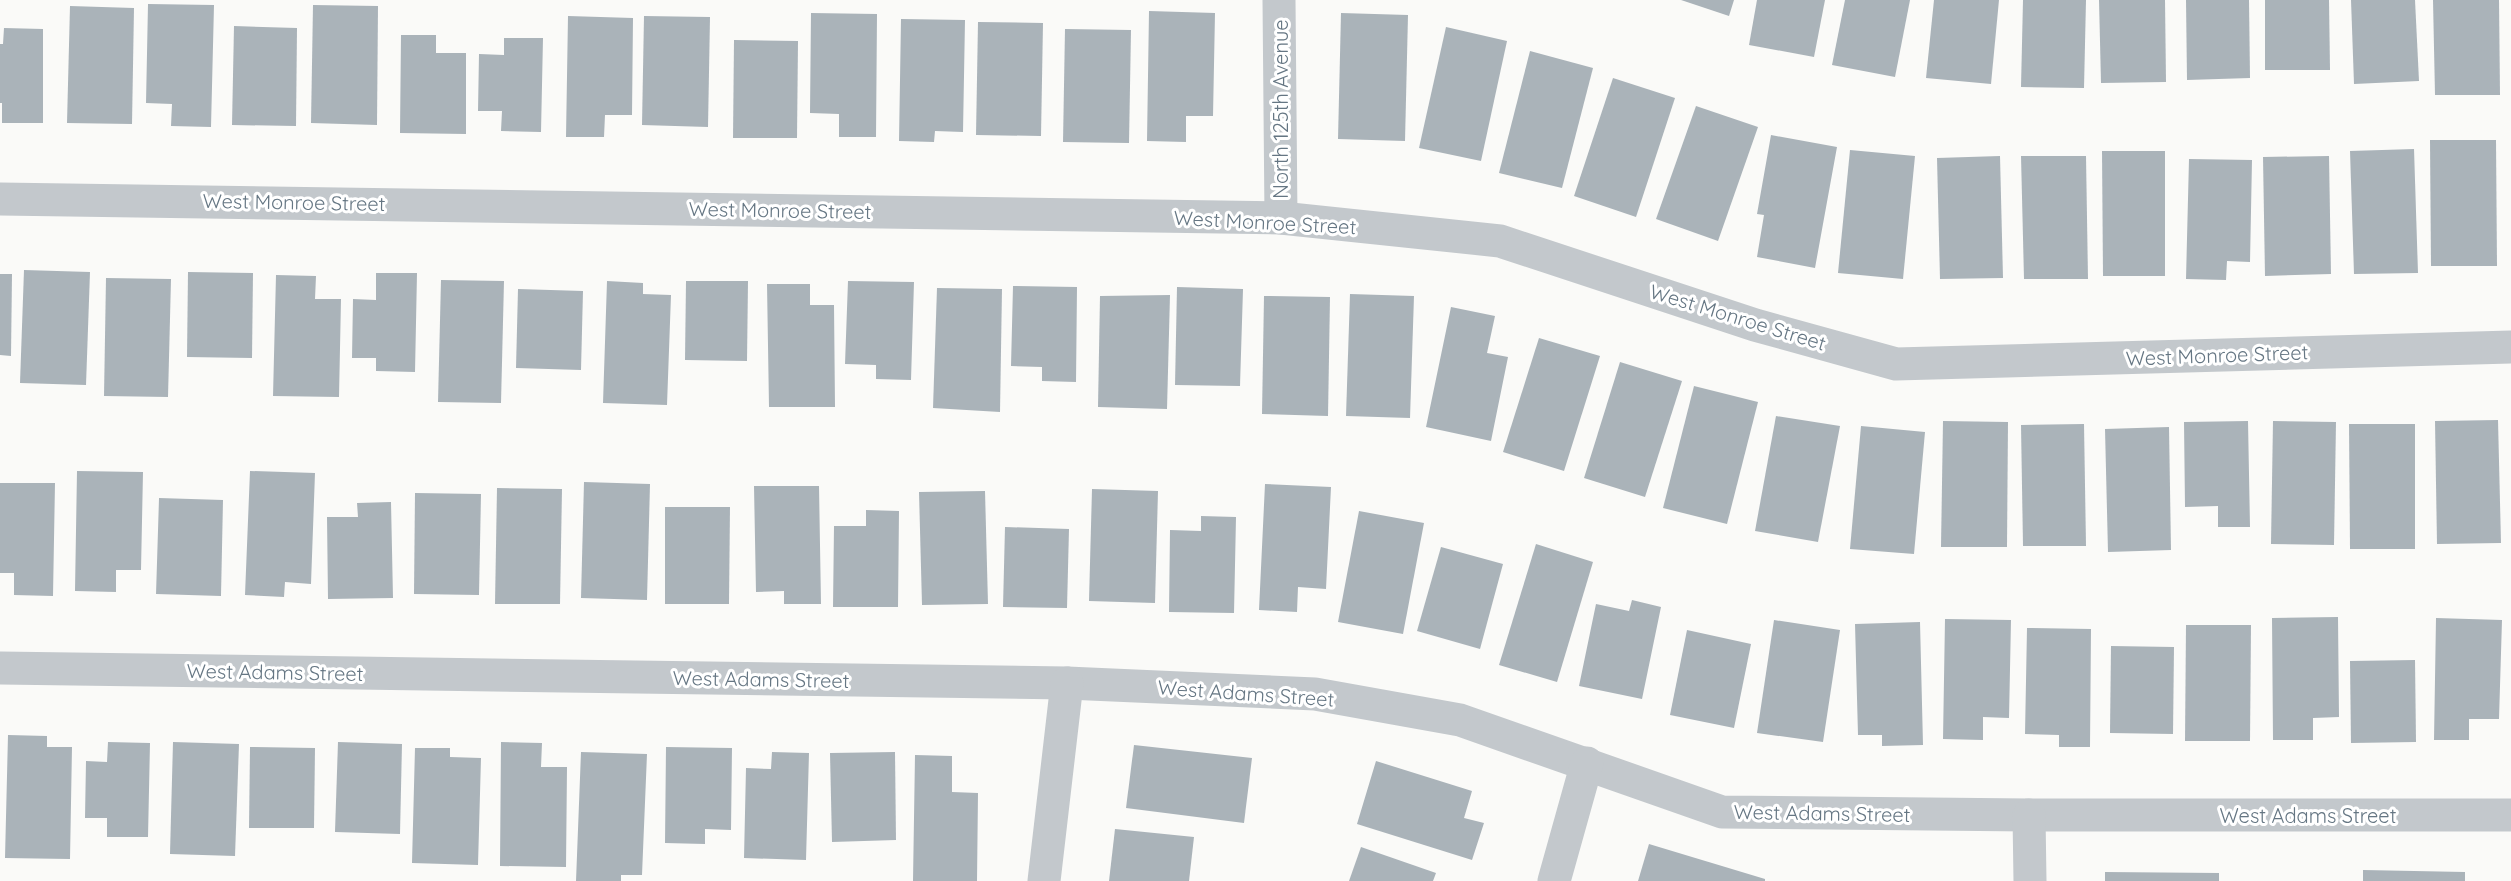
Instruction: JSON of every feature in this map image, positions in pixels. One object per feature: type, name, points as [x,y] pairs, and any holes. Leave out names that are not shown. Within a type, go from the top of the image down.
[{"type":"street","name":"North 125th Avenue","points":[[1279,0],[1281,218]]},
{"type":"street","name":"West Monroe Street","points":[[0,199],[1281,218],[1500,241],[1755,325],[1896,364],[2511,347]]},
{"type":"street","name":"West Adams Street","points":[[0,668],[1067,683],[1315,694],[1460,720],[1722,812],[2029,815],[2511,815]]},
{"type":"street","points":[[1044,881],[1067,683]]},
{"type":"street","points":[[1554,881],[1587,764]]},
{"type":"street","points":[[2029,815],[2030,881]]},
{"type":"building","points":[[1681,0],[1734,0],[1729,16]]},
{"type":"building","points":[[1757,0],[1825,0],[1814,57],[1749,45]]},
{"type":"building","points":[[1845,0],[1910,0],[1895,77],[1832,65]]},
{"type":"building","points":[[1934,0],[1999,0],[1991,84],[1926,78]]},
{"type":"building","points":[[2023,0],[2086,0],[2084,88],[2021,87]]},
{"type":"building","points":[[2099,0],[2165,0],[2166,82],[2101,83]]},
{"type":"building","points":[[2186,0],[2249,0],[2250,78],[2187,80]]},
{"type":"building","points":[[2265,0],[2329,0],[2330,70],[2265,70]]},
{"type":"building","points":[[2351,0],[2415,0],[2419,81],[2354,84]]},
{"type":"building","points":[[2433,0],[2499,0],[2500,95],[2435,95]]},
{"type":"building","points":[[148,4],[214,5],[211,127],[171,126],[172,104],[146,103]]},
{"type":"building","points":[[313,5],[378,6],[377,125],[311,123]]},
{"type":"building","points":[[70,6],[134,8],[132,124],[67,123]]},
{"type":"building","points":[[1149,11],[1215,13],[1213,116],[1186,116],[1186,142],[1147,141]]},
{"type":"building","points":[[811,13],[877,14],[876,137],[839,137],[839,114],[810,113]]},
{"type":"building","points":[[1341,13],[1408,15],[1405,141],[1338,139]]},
{"type":"building","points":[[568,16],[633,18],[632,115],[605,115],[604,137],[566,137]]},
{"type":"building","points":[[644,16],[710,17],[708,127],[642,125]]},
{"type":"building","points":[[901,19],[965,20],[963,132],[935,131],[934,142],[899,141]]},
{"type":"building","points":[[978,22],[1043,23],[1041,136],[976,135]]},
{"type":"building","points":[[234,26],[297,28],[296,126],[232,125]]},
{"type":"building","points":[[1446,27],[1507,41],[1481,161],[1419,148]]},
{"type":"building","points":[[4,28],[43,29],[43,123],[2,123],[0,44],[3,44]]},
{"type":"building","points":[[1065,29],[1131,30],[1129,143],[1063,142]]},
{"type":"building","points":[[401,35],[436,35],[436,53],[466,53],[466,134],[400,133]]},
{"type":"building","points":[[504,38],[543,38],[541,132],[501,131],[502,111],[478,111],[479,54],[504,55]]},
{"type":"building","points":[[734,40],[798,41],[797,138],[733,138]]},
{"type":"building","points":[[1530,51],[1593,68],[1562,188],[1499,173]]},
{"type":"building","points":[[1613,78],[1675,98],[1636,217],[1574,196]]},
{"type":"building","points":[[1696,106],[1758,127],[1718,241],[1656,219]]},
{"type":"building","points":[[1771,135],[1837,147],[1815,268],[1757,257],[1764,215],[1757,214]]},
{"type":"building","points":[[2430,140],[2496,140],[2497,266],[2431,266]]},
{"type":"building","points":[[2414,149],[2418,273],[2354,274],[2350,151]]},
{"type":"building","points":[[1850,150],[1915,156],[1903,279],[1838,273]]},
{"type":"building","points":[[2102,151],[2165,151],[2165,276],[2103,276]]},
{"type":"building","points":[[2000,156],[2003,278],[1940,279],[1937,158]]},
{"type":"building","points":[[2021,156],[2086,156],[2088,279],[2024,279]]},
{"type":"building","points":[[2329,156],[2331,274],[2265,276],[2263,157]]},
{"type":"building","points":[[2189,159],[2252,160],[2250,262],[2227,261],[2226,280],[2186,279]]},
{"type":"building","points":[[24,270],[90,272],[86,385],[20,383]]},
{"type":"building","points":[[188,272],[253,273],[252,358],[187,357]]},
{"type":"building","points":[[376,273],[417,273],[415,372],[376,371],[376,358],[352,358],[353,299],[376,300]]},
{"type":"building","points":[[0,274],[12,274],[11,356],[0,355]]},
{"type":"building","points":[[276,275],[316,276],[315,299],[341,299],[339,397],[273,396]]},
{"type":"building","points":[[106,278],[171,279],[168,397],[104,396]]},
{"type":"building","points":[[441,280],[504,281],[501,403],[438,402]]},
{"type":"building","points":[[607,281],[643,283],[643,294],[671,295],[667,405],[603,403]]},
{"type":"building","points":[[686,281],[748,281],[747,361],[685,360]]},
{"type":"building","points":[[848,281],[914,282],[911,380],[876,379],[876,365],[845,364]]},
{"type":"building","points":[[767,284],[810,284],[810,305],[834,305],[835,407],[769,407]]},
{"type":"building","points":[[1013,286],[1077,287],[1076,382],[1042,381],[1042,367],[1011,366]]},
{"type":"building","points":[[1177,287],[1243,289],[1240,386],[1175,385]]},
{"type":"building","points":[[937,288],[1002,289],[1000,412],[933,408]]},
{"type":"building","points":[[518,289],[583,291],[581,370],[516,368]]},
{"type":"building","points":[[1350,294],[1414,296],[1410,418],[1346,416]]},
{"type":"building","points":[[1170,295],[1167,409],[1098,407],[1100,296]]},
{"type":"building","points":[[1264,296],[1330,297],[1328,416],[1262,414]]},
{"type":"building","points":[[1451,307],[1495,316],[1487,353],[1508,357],[1491,441],[1426,427]]},
{"type":"building","points":[[1539,338],[1600,356],[1564,471],[1503,452]]},
{"type":"building","points":[[1620,362],[1682,381],[1645,497],[1584,478]]},
{"type":"building","points":[[1694,386],[1758,402],[1727,524],[1663,508]]},
{"type":"building","points":[[1776,416],[1840,426],[1818,542],[1755,531]]},
{"type":"building","points":[[2498,420],[2501,543],[2437,544],[2435,421]]},
{"type":"building","points":[[1943,421],[2008,422],[2007,547],[1941,547]]},
{"type":"building","points":[[2248,421],[2250,527],[2218,527],[2218,506],[2185,507],[2184,422]]},
{"type":"building","points":[[2273,421],[2336,422],[2334,545],[2271,544]]},
{"type":"building","points":[[2084,424],[2086,546],[2023,546],[2021,425]]},
{"type":"building","points":[[2349,424],[2415,424],[2415,549],[2350,549]]},
{"type":"building","points":[[1861,426],[1925,432],[1914,554],[1850,549]]},
{"type":"building","points":[[2169,427],[2171,550],[2108,552],[2105,429]]},
{"type":"building","points":[[77,471],[143,472],[141,570],[116,570],[116,592],[75,591]]},
{"type":"building","points":[[250,471],[315,473],[311,584],[285,582],[284,597],[245,595]]},
{"type":"building","points":[[584,482],[650,484],[647,600],[581,598]]},
{"type":"building","points":[[0,483],[55,483],[53,596],[14,595],[14,573],[0,573]]},
{"type":"building","points":[[1265,484],[1331,487],[1326,589],[1298,587],[1297,612],[1259,610]]},
{"type":"building","points":[[754,486],[819,486],[821,604],[784,604],[784,591],[756,592]]},
{"type":"building","points":[[497,488],[562,489],[560,604],[495,604]]},
{"type":"building","points":[[1092,489],[1158,491],[1155,603],[1089,601]]},
{"type":"building","points":[[985,491],[988,604],[922,605],[919,492]]},
{"type":"building","points":[[415,493],[481,494],[479,595],[414,594]]},
{"type":"building","points":[[159,498],[223,500],[221,596],[156,594]]},
{"type":"building","points":[[391,502],[393,598],[328,599],[327,517],[358,517],[357,503]]},
{"type":"building","points":[[665,507],[730,507],[729,604],[665,604]]},
{"type":"building","points":[[866,510],[899,511],[898,607],[833,607],[834,526],[866,526]]},
{"type":"building","points":[[1359,511],[1424,523],[1403,634],[1338,622]]},
{"type":"building","points":[[1201,516],[1236,517],[1234,613],[1169,612],[1170,530],[1201,531]]},
{"type":"building","points":[[1005,527],[1069,529],[1067,608],[1003,607]]},
{"type":"building","points":[[1536,544],[1593,562],[1557,682],[1499,665]]},
{"type":"building","points":[[1441,547],[1503,564],[1480,649],[1417,631]]},
{"type":"building","points":[[1632,600],[1661,607],[1642,699],[1579,686],[1596,604],[1629,611]]},
{"type":"building","points":[[2338,617],[2339,717],[2313,718],[2313,740],[2273,740],[2272,618]]},
{"type":"building","points":[[2436,618],[2502,620],[2499,719],[2469,719],[2469,740],[2434,740]]},
{"type":"building","points":[[1945,619],[2011,620],[2009,718],[1983,717],[1983,740],[1943,739]]},
{"type":"building","points":[[1774,620],[1840,630],[1823,742],[1757,733]]},
{"type":"building","points":[[1920,622],[1923,745],[1882,746],[1882,735],[1858,735],[1855,624]]},
{"type":"building","points":[[2186,625],[2251,625],[2250,741],[2185,741]]},
{"type":"building","points":[[2027,628],[2091,629],[2090,747],[2059,747],[2059,735],[2025,734]]},
{"type":"building","points":[[1687,630],[1751,644],[1734,728],[1670,715]]},
{"type":"building","points":[[2111,646],[2174,647],[2173,734],[2110,733]]},
{"type":"building","points":[[2415,660],[2416,742],[2351,743],[2350,661]]},
{"type":"building","points":[[8,735],[47,736],[47,747],[72,747],[70,859],[5,858]]},
{"type":"building","points":[[108,742],[150,743],[148,837],[107,837],[107,818],[85,818],[86,761],[107,762]]},
{"type":"building","points":[[173,742],[239,744],[235,856],[170,854]]},
{"type":"building","points":[[338,742],[402,744],[400,834],[335,832]]},
{"type":"building","points":[[501,742],[542,743],[541,767],[567,767],[566,867],[500,866]]},
{"type":"building","points":[[1134,745],[1252,758],[1244,823],[1126,808]]},
{"type":"building","points":[[250,747],[315,748],[314,828],[249,828]]},
{"type":"building","points":[[666,747],[732,748],[731,830],[705,829],[705,844],[665,843]]},
{"type":"building","points":[[415,748],[450,748],[450,757],[481,758],[478,865],[412,863]]},
{"type":"building","points":[[581,752],[647,754],[642,875],[621,875],[621,881],[576,881]]},
{"type":"building","points":[[772,752],[809,753],[806,860],[744,858],[746,768],[771,769]]},
{"type":"building","points":[[895,752],[896,840],[832,842],[830,753]]},
{"type":"building","points":[[915,755],[952,756],[952,792],[978,793],[977,881],[913,881]]},
{"type":"building","points":[[1376,761],[1472,791],[1464,818],[1484,823],[1472,860],[1357,824]]},
{"type":"building","points":[[1115,829],[1194,837],[1189,881],[1109,881]]},
{"type":"building","points":[[1649,844],[1765,879],[1765,881],[1638,881]]},
{"type":"building","points":[[1361,847],[1436,873],[1433,881],[1349,881]]},
{"type":"building","points":[[2363,870],[2465,872],[2465,881],[2363,881]]},
{"type":"building","points":[[2105,872],[2219,873],[2219,881],[2105,881]]}]
